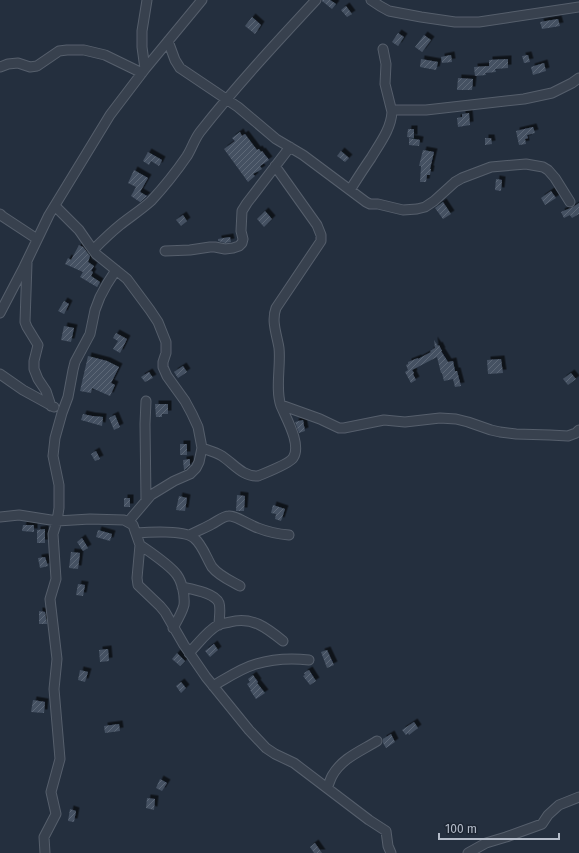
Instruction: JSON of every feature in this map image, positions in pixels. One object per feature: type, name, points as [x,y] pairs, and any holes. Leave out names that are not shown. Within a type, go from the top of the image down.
[{"type":"street","points":[[143,71],[142,30],[147,0]]},
{"type":"street","points":[[0,313],[55,206],[110,115],[143,71],[202,0]]},
{"type":"street","points":[[92,250],[120,225],[151,201],[174,174],[188,154],[199,133],[261,59],[316,0]]},
{"type":"street","points":[[371,0],[390,10],[421,17],[455,22],[479,22],[579,7]]},
{"type":"street","points":[[168,41],[175,60],[180,68],[227,99],[276,139],[303,155],[370,204],[378,204],[403,210],[425,207],[462,178],[491,167],[526,164],[543,167],[548,170],[555,178],[570,202]]},
{"type":"street","points":[[350,190],[382,142],[392,116],[385,80],[386,64],[382,49]]},
{"type":"street","points":[[0,67],[18,63],[37,66],[58,51],[84,50],[105,55],[143,71]]},
{"type":"street","points":[[392,110],[426,110],[524,99],[552,92],[572,83],[579,78]]},
{"type":"street","points":[[165,252],[210,247],[225,249],[239,246],[243,239],[241,231],[242,211],[290,147]]},
{"type":"street","points":[[202,448],[222,456],[242,472],[253,476],[258,476],[289,462],[294,457],[296,450],[295,441],[278,394],[280,358],[274,314],[276,308],[321,241],[321,235],[317,225],[275,166]]},
{"type":"street","points":[[55,206],[79,230],[92,250],[123,274],[158,322],[166,342],[166,353],[162,367],[185,401],[198,427],[202,448],[199,462],[193,472],[150,495],[128,522]]},
{"type":"street","points":[[1,215],[37,239]]},
{"type":"street","points":[[27,260],[25,322],[27,328],[38,345],[34,365],[35,373],[46,391],[51,406]]},
{"type":"street","points":[[45,853],[44,837],[56,814],[51,792],[60,759],[54,689],[57,659],[50,599],[56,579],[53,534],[59,508],[59,485],[53,456],[55,438],[68,397],[75,362],[90,334],[95,310],[107,284],[116,270]]},
{"type":"street","points":[[0,374],[23,390],[62,413]]},
{"type":"street","points":[[146,401],[146,500]]},
{"type":"street","points":[[281,405],[320,419],[339,428],[384,420],[405,422],[440,418],[456,419],[491,430],[511,434],[568,436],[579,430]]},
{"type":"street","points":[[0,517],[19,515],[56,522],[90,519],[124,520],[133,526],[140,545],[137,578],[138,585],[165,612],[189,653],[213,686],[249,730],[266,748],[294,763],[369,820],[386,831],[388,846],[391,853]]},
{"type":"street","points":[[136,533],[163,532],[190,535],[230,515],[268,532],[289,535]]},
{"type":"street","points":[[190,535],[198,542],[214,570],[240,586]]},
{"type":"street","points":[[140,545],[177,574],[182,587],[184,605],[173,628]]},
{"type":"street","points":[[182,587],[199,591],[212,596],[217,600],[220,605],[219,625]]},
{"type":"street","points":[[189,653],[209,632],[219,625],[237,620],[249,621],[258,624],[268,629],[283,641]]},
{"type":"street","points":[[213,686],[255,664],[276,660],[309,660]]},
{"type":"street","points":[[327,788],[332,776],[339,766],[352,756],[378,741]]},
{"type":"street","points":[[468,853],[486,843],[542,824],[559,805],[579,797]]},
{"type":"building","points":[[322,0],[330,0],[336,4],[332,9]]},
{"type":"building","points":[[346,6],[352,14],[347,17],[341,10]]},
{"type":"building","points":[[252,17],[261,25],[255,34],[245,26]]},
{"type":"building","points":[[558,19],[560,26],[542,29],[540,22]]},
{"type":"building","points":[[398,33],[404,37],[398,46],[392,42]]},
{"type":"building","points":[[424,35],[431,40],[422,52],[415,47]]},
{"type":"building","points":[[451,55],[452,62],[442,63],[441,57]]},
{"type":"building","points":[[528,55],[530,62],[524,63],[522,56]]},
{"type":"building","points":[[421,59],[438,62],[436,70],[420,67]]},
{"type":"building","points":[[508,59],[508,68],[495,69],[496,72],[475,76],[474,67],[489,66],[489,60]]},
{"type":"building","points":[[544,63],[546,71],[533,75],[531,67]]},
{"type":"building","points":[[458,78],[473,79],[472,90],[457,90]]},
{"type":"building","points":[[469,113],[470,125],[458,127],[457,118],[462,117],[462,114]]},
{"type":"building","points":[[533,127],[535,133],[527,135],[528,138],[525,139],[526,144],[519,145],[516,131]]},
{"type":"building","points":[[408,129],[414,129],[414,138],[407,137]]},
{"type":"building","points":[[240,132],[242,136],[245,134],[257,150],[259,149],[261,152],[262,151],[269,160],[260,166],[262,169],[253,174],[255,176],[248,182],[224,149],[235,141],[232,138]]},
{"type":"building","points":[[409,138],[420,140],[419,146],[409,145]]},
{"type":"building","points":[[485,138],[491,138],[492,144],[485,145]]},
{"type":"building","points":[[423,150],[434,152],[430,175],[427,175],[426,182],[420,182],[421,166],[419,166]]},
{"type":"building","points":[[341,151],[349,158],[345,162],[337,156]]},
{"type":"building","points":[[148,152],[162,160],[159,166],[151,161],[149,165],[143,161]]},
{"type":"building","points":[[134,170],[148,178],[140,192],[147,196],[140,202],[131,196],[136,187],[128,183]]},
{"type":"building","points":[[496,179],[502,180],[501,191],[495,190]]},
{"type":"building","points":[[551,191],[556,198],[545,205],[541,198]]},
{"type":"building","points":[[443,202],[451,214],[443,219],[435,208]]},
{"type":"building","points":[[579,203],[579,214],[572,218],[570,215],[564,218],[561,212]]},
{"type":"building","points":[[265,211],[272,219],[264,227],[257,219]]},
{"type":"building","points":[[183,215],[187,221],[181,226],[176,220]]},
{"type":"building","points":[[230,237],[231,242],[225,243],[218,241],[218,239]]},
{"type":"building","points":[[79,245],[83,247],[90,256],[88,262],[94,266],[91,271],[93,272],[91,276],[100,282],[97,287],[80,277],[83,272],[65,264],[68,258],[71,260]]},
{"type":"building","points":[[64,301],[69,304],[64,314],[58,311]]},
{"type":"building","points":[[64,326],[74,328],[71,342],[61,340]]},
{"type":"building","points":[[116,333],[127,339],[120,353],[113,349],[118,341],[113,338]]},
{"type":"building","points":[[434,340],[438,346],[439,345],[448,362],[453,361],[461,386],[455,387],[453,379],[444,381],[437,357],[412,370],[416,380],[411,383],[405,372],[408,370],[406,365],[408,362],[418,359],[431,352],[430,351],[435,348]]},
{"type":"building","points":[[88,356],[107,361],[119,367],[111,383],[115,385],[110,396],[92,388],[91,393],[80,391]]},
{"type":"building","points":[[501,359],[503,373],[488,374],[487,360]]},
{"type":"building","points":[[183,366],[187,372],[178,378],[174,372]]},
{"type":"building","points":[[149,372],[153,378],[145,382],[141,377]]},
{"type":"building","points":[[571,373],[576,379],[568,385],[563,379]]},
{"type":"building","points":[[155,404],[168,404],[168,414],[162,414],[162,417],[156,417]]},
{"type":"building","points":[[83,414],[103,417],[102,426],[81,420]]},
{"type":"building","points":[[115,415],[120,427],[114,430],[109,418]]},
{"type":"building","points":[[303,420],[305,431],[299,433],[295,422]]},
{"type":"building","points":[[180,444],[187,444],[187,455],[180,455]]},
{"type":"building","points":[[96,451],[100,459],[95,461],[91,454]]},
{"type":"building","points":[[190,459],[190,465],[184,470],[183,460]]},
{"type":"building","points":[[237,495],[245,496],[244,511],[236,511]]},
{"type":"building","points":[[179,496],[187,498],[185,511],[176,510]]},
{"type":"building","points":[[124,498],[130,498],[130,507],[124,507]]},
{"type":"building","points":[[273,505],[285,509],[281,521],[275,519],[276,514],[271,513]]},
{"type":"building","points":[[23,525],[34,525],[34,532],[22,531]]},
{"type":"building","points":[[45,529],[45,543],[37,543],[37,530]]},
{"type":"building","points":[[98,530],[112,534],[110,541],[96,537]]},
{"type":"building","points":[[82,538],[88,548],[83,551],[77,542]]},
{"type":"building","points":[[71,552],[80,553],[78,569],[69,568]]},
{"type":"building","points":[[45,557],[48,566],[40,568],[38,558]]},
{"type":"building","points":[[78,584],[85,585],[83,596],[76,595]]},
{"type":"building","points":[[39,611],[45,612],[47,624],[39,624]]},
{"type":"building","points":[[214,644],[218,650],[210,657],[205,651]]},
{"type":"building","points":[[108,649],[109,661],[100,662],[99,650]]},
{"type":"building","points":[[327,650],[334,665],[327,668],[321,652]]},
{"type":"building","points":[[177,653],[185,661],[180,666],[172,659]]},
{"type":"building","points":[[80,670],[88,672],[85,682],[78,680]]},
{"type":"building","points":[[309,670],[316,681],[310,685],[303,676],[305,675],[304,673]]},
{"type":"building","points":[[253,675],[265,693],[256,699],[247,684],[250,682],[248,679]]},
{"type":"building","points":[[181,682],[186,688],[181,693],[176,686]]},
{"type":"building","points":[[33,700],[45,702],[44,713],[31,712]]},
{"type":"building","points":[[414,722],[418,728],[409,735],[408,733],[406,735],[402,730]]},
{"type":"building","points":[[119,724],[120,731],[105,733],[104,726]]},
{"type":"building","points":[[391,734],[395,742],[386,748],[383,743],[383,739]]},
{"type":"building","points":[[160,779],[167,783],[162,791],[156,788]]},
{"type":"building","points":[[147,798],[155,799],[154,810],[146,808]]},
{"type":"building","points":[[70,809],[76,811],[74,822],[68,821]]},
{"type":"building","points":[[315,843],[322,853],[314,853],[310,847]]}]
